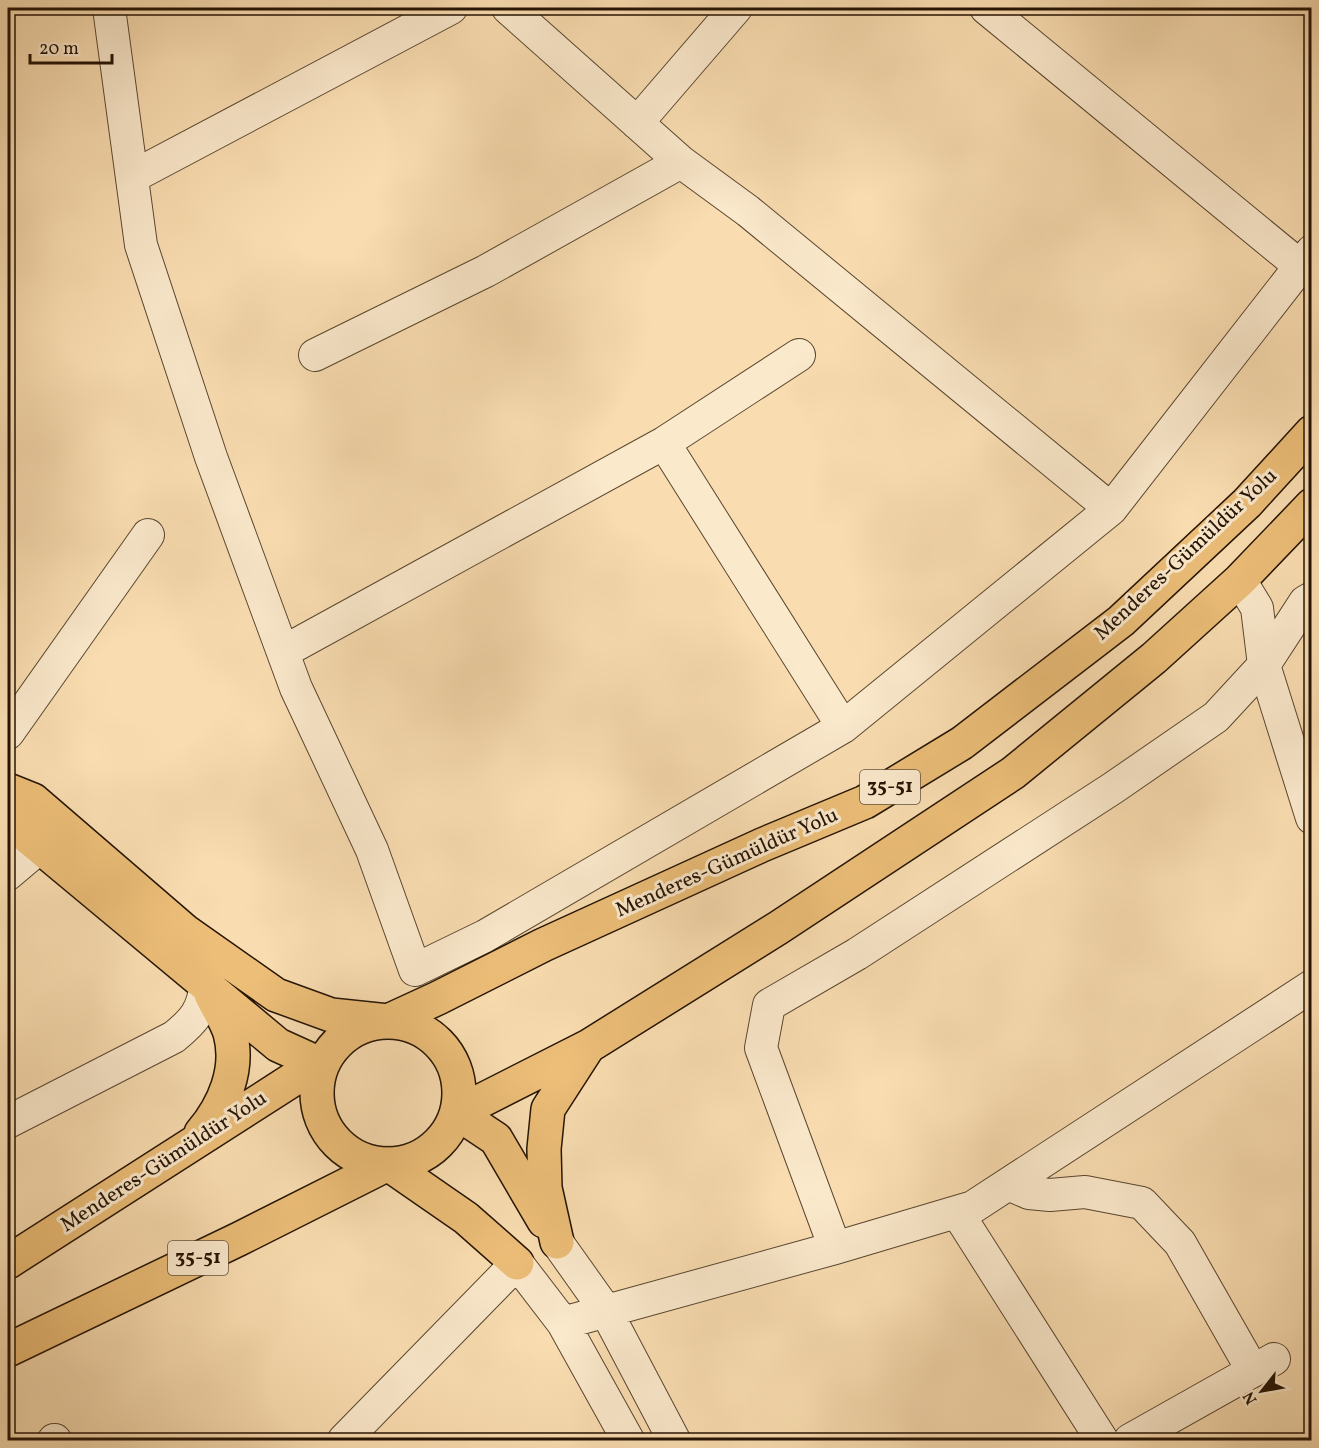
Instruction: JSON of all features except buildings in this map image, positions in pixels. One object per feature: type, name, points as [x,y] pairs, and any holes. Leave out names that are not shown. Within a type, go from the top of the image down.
[{"type":"main road","name":"Menderes-Gümüldür Yolu","points":[[388,1021],[543,945],[678,883],[865,802],[962,743],[1121,621],[1247,503],[1311,432]]},
{"type":"main road","name":"35-51","points":[[457,1113],[589,1046],[778,928],[1013,773],[1154,658],[1240,580],[1311,505]]},
{"type":"main road","points":[[8,790],[33,801],[185,931],[276,995],[331,1015],[388,1021],[410,1024],[430,1034],[445,1050],[456,1069],[460,1091],[457,1113],[450,1130],[431,1150],[406,1162],[388,1164],[365,1161],[345,1149],[328,1132],[319,1111],[317,1088],[322,1065],[333,1047],[349,1033],[368,1024],[388,1021]]},
{"type":"main road","points":[[8,816],[16,827],[278,1045],[322,1065]]},
{"type":"main road","points":[[193,1142],[207,1125],[230,1083],[234,1057],[230,1031],[206,985]]},
{"type":"main road","points":[[557,1242],[545,1188],[544,1149],[548,1109],[589,1046]]},
{"type":"main road","name":"Menderes-Gümüldür Yolu","points":[[8,1262],[193,1142],[292,1080],[322,1065]]},
{"type":"main road","points":[[457,1113],[496,1139],[557,1242]]},
{"type":"main road","points":[[388,1164],[466,1218],[517,1263]]},
{"type":"main road","name":"35-51","points":[[8,1350],[239,1239],[388,1164]]},
{"type":"street","points":[[109,8],[141,245],[211,457],[296,688],[372,850],[415,970],[485,936],[843,727],[1111,509],[1306,259],[986,8]]},
{"type":"street","points":[[132,177],[451,8]]},
{"type":"street","points":[[508,8],[681,162],[748,211],[1111,509]]},
{"type":"street","points":[[637,123],[736,8]]},
{"type":"street","points":[[315,355],[486,271],[681,162]]},
{"type":"street","points":[[283,652],[664,443],[799,355]]},
{"type":"street","points":[[664,443],[843,727]]},
{"type":"street","points":[[8,733],[148,535]]},
{"type":"street","points":[[1240,580],[1257,608],[1264,665],[1311,818]]},
{"type":"street","points":[[835,1248],[761,1048],[769,1005],[857,954],[1113,789],[1216,717],[1264,665],[1305,602],[1311,598]]},
{"type":"street","points":[[8,874],[40,847]]},
{"type":"street","points":[[8,1122],[174,1037],[188,1026],[203,1005],[206,985]]},
{"type":"street","points":[[563,1323],[835,1248],[973,1207],[1311,986]]},
{"type":"street","points":[[1008,1184],[1029,1193],[1050,1195],[1085,1192],[1142,1203],[1180,1244],[1263,1365],[1130,1440]]},
{"type":"street","points":[[957,1212],[1102,1440]]},
{"type":"street","points":[[557,1242],[606,1311],[674,1440]]},
{"type":"street","points":[[344,1440],[517,1263],[563,1323],[628,1440]]}]
